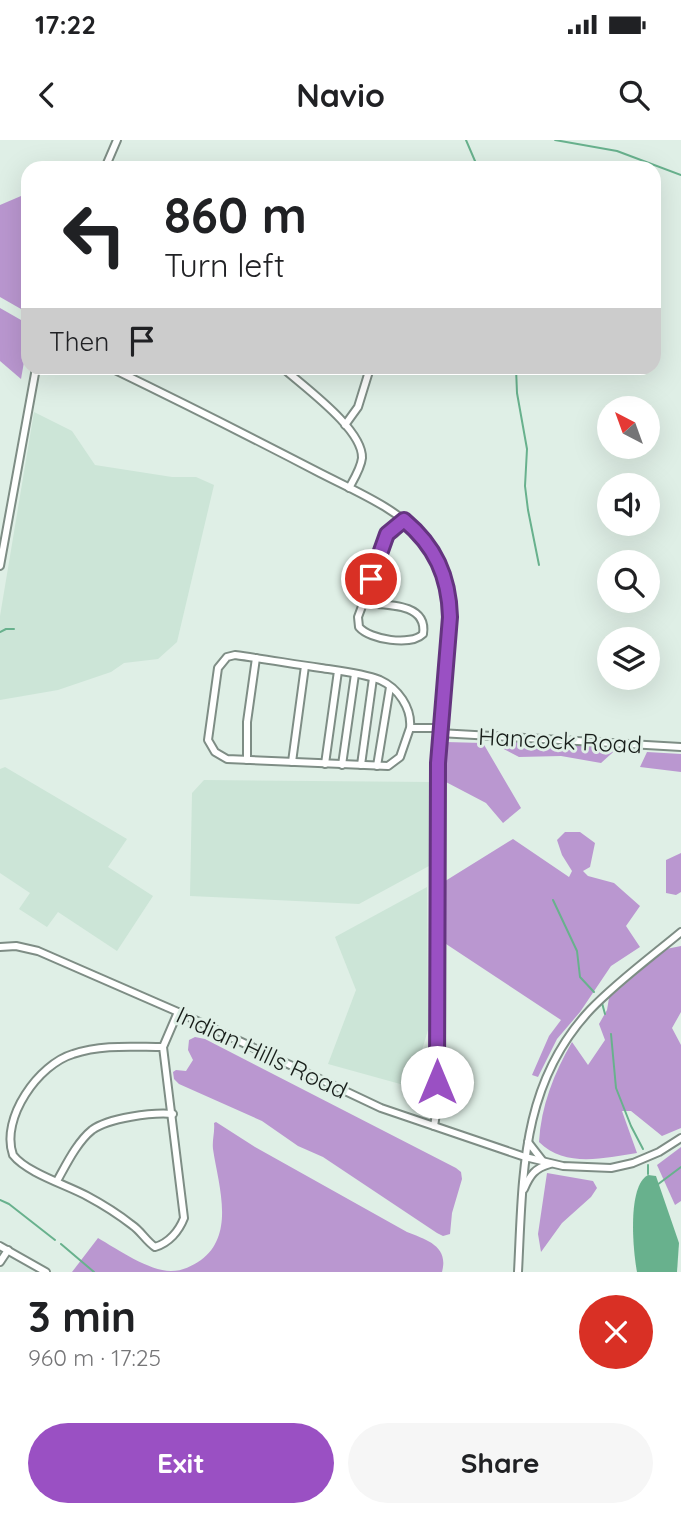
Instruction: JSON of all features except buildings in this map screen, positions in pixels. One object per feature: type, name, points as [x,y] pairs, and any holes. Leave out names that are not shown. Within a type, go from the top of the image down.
[{"type":"street","points":[[108,161],[117,140]]},
{"type":"street","points":[[0,565],[35,375]]},
{"type":"street","points":[[125,375],[349,488],[404,520],[433,550],[442,568],[450,596],[450,617],[440,731],[436,914],[437,1108],[434,1126]]},
{"type":"street","points":[[291,375],[358,438],[362,457],[349,488]]},
{"type":"street","points":[[345,425],[358,407],[368,375]]},
{"type":"street","points":[[363,603],[410,609],[423,624],[423,634],[412,641],[368,634],[361,629],[358,622],[363,603],[388,533],[404,520]]},
{"type":"street","points":[[232,655],[305,666],[373,678],[390,687],[408,709],[410,728],[397,760],[388,766],[342,765],[223,758],[215,752],[208,740],[220,663],[232,655]]},
{"type":"street","points":[[247,760],[247,722],[256,658]]},
{"type":"street","points":[[292,762],[305,666]]},
{"type":"street","points":[[325,764],[338,671]]},
{"type":"street","points":[[342,765],[355,674]]},
{"type":"street","points":[[360,765],[373,678]]},
{"type":"street","points":[[377,766],[390,687]]},
{"type":"street","name":"Hancock Road","points":[[410,728],[681,747]]},
{"type":"street","points":[[518,1272],[520,1197],[528,1139],[539,1090],[556,1054],[598,1002],[681,932]]},
{"type":"street","name":"Indian Hills Road","points":[[0,947],[16,946],[38,951],[178,1012],[381,1108],[525,1157],[564,1166],[611,1168],[633,1163],[659,1152],[681,1138]]},
{"type":"street","points":[[163,1047],[103,1047],[67,1056],[49,1067],[15,1101],[5,1129],[10,1151],[21,1163],[109,1209],[133,1225],[151,1245],[159,1247],[176,1234],[184,1217],[163,1047],[178,1012]]},
{"type":"street","points":[[57,1181],[77,1149],[94,1129],[123,1119],[173,1114]]},
{"type":"street","points":[[511,1152],[528,1139]]},
{"type":"street","points":[[528,1139],[544,1161]]},
{"type":"street","points":[[520,1197],[531,1174],[552,1163]]},
{"type":"street","points":[[0,1246],[46,1272]]},
{"type":"street","points":[[0,1262],[8,1250]]},
{"type":"shaded area","points":[[21,196],[21,309],[0,297],[0,205]]},
{"type":"shaded area","points":[[0,308],[21,320],[21,379],[0,361]]},
{"type":"shaded area","points":[[34,412],[72,431],[95,465],[172,477],[196,477],[214,485],[177,642],[158,659],[124,663],[111,672],[58,690],[0,700],[0,616]]},
{"type":"shaded area","points":[[505,741],[621,745],[601,763],[561,756],[519,757],[494,744]]},
{"type":"shaded area","points":[[446,742],[483,743],[521,808],[503,823],[486,803],[444,781]]},
{"type":"shaded area","points":[[647,752],[681,754],[681,772],[640,767]]},
{"type":"shaded area","points":[[5,767],[127,839],[108,867],[153,896],[117,951],[58,912],[47,927],[19,909],[30,893],[0,873],[0,769]]},
{"type":"shaded area","points":[[204,780],[430,782],[429,866],[359,904],[190,896],[192,793]]},
{"type":"shaded area","points":[[565,832],[580,832],[595,843],[590,867],[583,871],[588,876],[614,883],[640,906],[626,926],[640,947],[611,966],[580,1012],[557,1039],[538,1077],[532,1075],[549,1036],[561,1020],[443,942],[442,883],[513,839],[569,877],[572,871],[557,840]]},
{"type":"shaded area","points":[[681,853],[681,892],[676,895],[666,893],[666,860]]},
{"type":"shaded area","points":[[427,887],[428,1030],[411,1087],[328,1064],[356,990],[335,937]]},
{"type":"shaded area","points":[[681,946],[681,1012],[672,1028],[681,1045],[681,1128],[662,1136],[631,1111],[622,1111],[637,1153],[585,1159],[549,1150],[539,1142],[542,1116],[554,1078],[572,1042],[588,1065],[605,1040],[599,1024],[607,1010],[609,998],[666,949]]},
{"type":"shaded area","points":[[195,1037],[205,1039],[456,1168],[461,1172],[462,1179],[452,1213],[450,1234],[443,1236],[437,1233],[323,1157],[298,1146],[262,1121],[179,1084],[174,1079],[173,1072],[186,1071],[193,1060],[188,1050],[189,1040]]},
{"type":"shaded area","points":[[216,1122],[255,1147],[407,1232],[429,1241],[442,1256],[442,1272],[72,1272],[98,1238],[143,1263],[171,1271],[191,1266],[212,1249],[218,1237],[222,1208],[213,1149]]},
{"type":"shaded area","points":[[681,1147],[681,1201],[675,1205],[657,1165]]},
{"type":"shaded area","points":[[547,1173],[593,1181],[597,1188],[591,1197],[562,1223],[541,1252],[538,1234]]},
{"type":"shaded area","points":[[648,1175],[656,1176],[679,1243],[677,1272],[637,1272],[633,1235],[634,1205],[641,1181]]},
{"type":"waterway","points":[[466,140],[475,161]]},
{"type":"waterway","points":[[555,140],[617,151],[644,161]]},
{"type":"waterway","points":[[661,168],[681,175]]},
{"type":"waterway","points":[[516,375],[527,449],[525,486],[539,565]]},
{"type":"waterway","points":[[0,632],[14,629]]},
{"type":"waterway","points":[[553,900],[577,951],[580,977],[594,992]]},
{"type":"waterway","points":[[602,1003],[605,1014]]},
{"type":"waterway","points":[[611,1034],[616,1088],[643,1149]]},
{"type":"waterway","points":[[648,1165],[648,1174]]},
{"type":"waterway","points":[[657,1185],[681,1167]]},
{"type":"waterway","points":[[0,1200],[55,1240]]},
{"type":"waterway","points":[[61,1244],[94,1272]]},
{"type":"route","points":[[371,579],[387,534],[404,520],[433,550],[442,568],[450,596],[438,763],[437,1082]]}]
